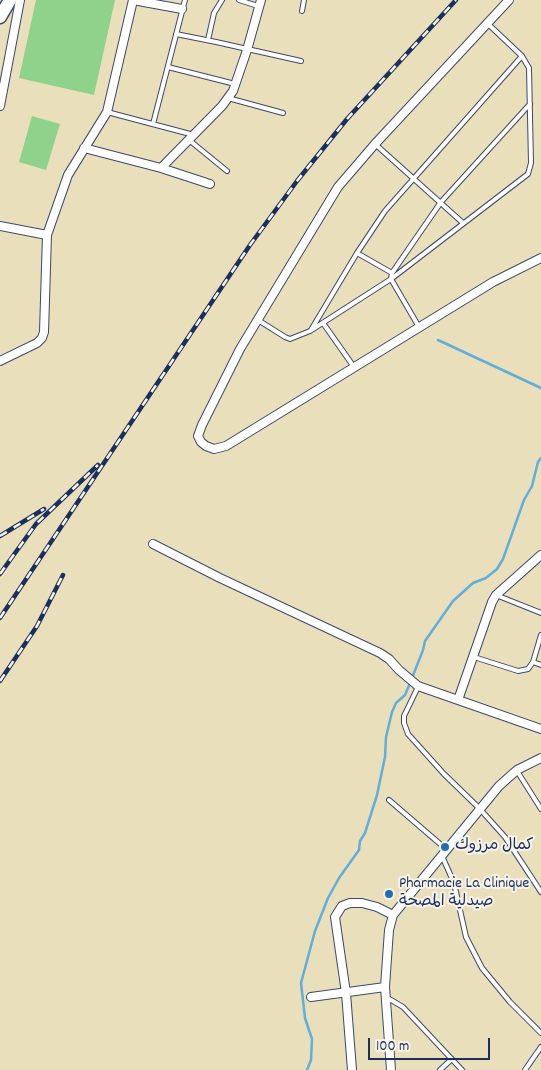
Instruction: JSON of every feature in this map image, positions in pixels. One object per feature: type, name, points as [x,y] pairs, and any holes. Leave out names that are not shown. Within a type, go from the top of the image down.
[{"type":"main road","points":[[0,17],[10,0]]},
{"type":"street","points":[[0,106],[20,0]]},
{"type":"street","points":[[0,361],[37,343],[42,338],[44,332],[46,234],[68,175],[107,112],[133,0],[182,9]]},
{"type":"street","points":[[509,0],[375,144],[338,187],[240,349],[202,425],[198,436],[201,442],[206,446],[214,448],[226,446],[493,282],[541,258]]},
{"type":"street","points":[[161,168],[192,138],[228,98],[237,84],[260,3]]},
{"type":"street","points":[[84,148],[161,168],[210,184]]},
{"type":"street","points":[[0,226],[46,234]]},
{"type":"street","points":[[153,544],[220,578],[380,653],[418,686],[541,729]]},
{"type":"street","points":[[458,700],[496,595],[541,555]]},
{"type":"street","points":[[391,1070],[385,987],[389,930],[393,915],[479,808],[504,781],[516,770],[541,758]]},
{"type":"street","points":[[352,1070],[346,993],[335,917],[342,906],[350,903],[362,903],[377,907],[393,915]]},
{"type":"street","points":[[311,997],[385,987]]},
{"type":"lane","points":[[153,124],[185,0]]},
{"type":"lane","points":[[208,40],[214,12],[222,0]]},
{"type":"lane","points":[[239,0],[260,3]]},
{"type":"lane","points":[[302,11],[304,0]]},
{"type":"lane","points":[[258,320],[285,337],[290,338],[310,331],[390,279],[528,174],[531,163],[529,68],[522,56],[487,23]]},
{"type":"lane","points":[[176,34],[301,61]]},
{"type":"lane","points":[[310,331],[384,211],[522,56]]},
{"type":"lane","points":[[168,67],[237,84]]},
{"type":"lane","points":[[228,98],[283,113]]},
{"type":"lane","points":[[419,327],[390,279],[392,273],[441,202],[530,104]]},
{"type":"lane","points":[[107,112],[153,124],[192,138],[227,171]]},
{"type":"lane","points":[[375,144],[463,223]]},
{"type":"lane","points":[[357,253],[392,273]]},
{"type":"lane","points":[[323,323],[354,367]]},
{"type":"lane","points":[[496,595],[541,612]]},
{"type":"lane","points":[[474,656],[518,671],[528,669],[541,635]]},
{"type":"lane","points":[[532,662],[541,665]]},
{"type":"lane","points":[[418,686],[404,716],[404,723],[408,734],[444,774],[479,808],[518,856],[541,892]]},
{"type":"lane","points":[[516,770],[541,809]]},
{"type":"lane","points":[[389,800],[444,852],[454,884],[466,937],[482,968],[510,1002],[541,1033]]},
{"type":"lane","points":[[386,996],[403,1007],[462,1070]]},
{"type":"lane","points":[[525,1070],[541,1047]]},
{"type":"lane","points":[[440,1070],[452,1059]]},
{"type":"green space","points":[[36,0],[115,0],[94,95],[19,78]]},
{"type":"green space","points":[[32,116],[60,124],[46,170],[19,162]]},
{"type":"waterway","points":[[438,340],[541,388]]},
{"type":"waterway","points":[[412,678],[425,641],[453,601],[473,583],[486,578],[497,569],[503,559],[541,458]]},
{"type":"waterway","points":[[307,1070],[311,1060],[312,1039],[305,1018],[301,983],[315,931],[328,898],[339,878],[359,850],[360,841],[365,833],[377,795],[392,712],[396,703],[405,695],[410,683]]},
{"type":"railway","points":[[0,618],[250,245],[297,181],[347,119],[456,0]]},
{"type":"railway","points":[[0,574],[36,524],[98,465]]},
{"type":"railway","points":[[0,536],[44,509]]},
{"type":"railway","points":[[0,681],[37,626],[63,575]]},
{"type":"place","name":"كمال مرزوك","points":[[445,847]]},
{"type":"place","name":"Pharmacie La Clinique صيدلية المصحة","points":[[389,894]]}]
